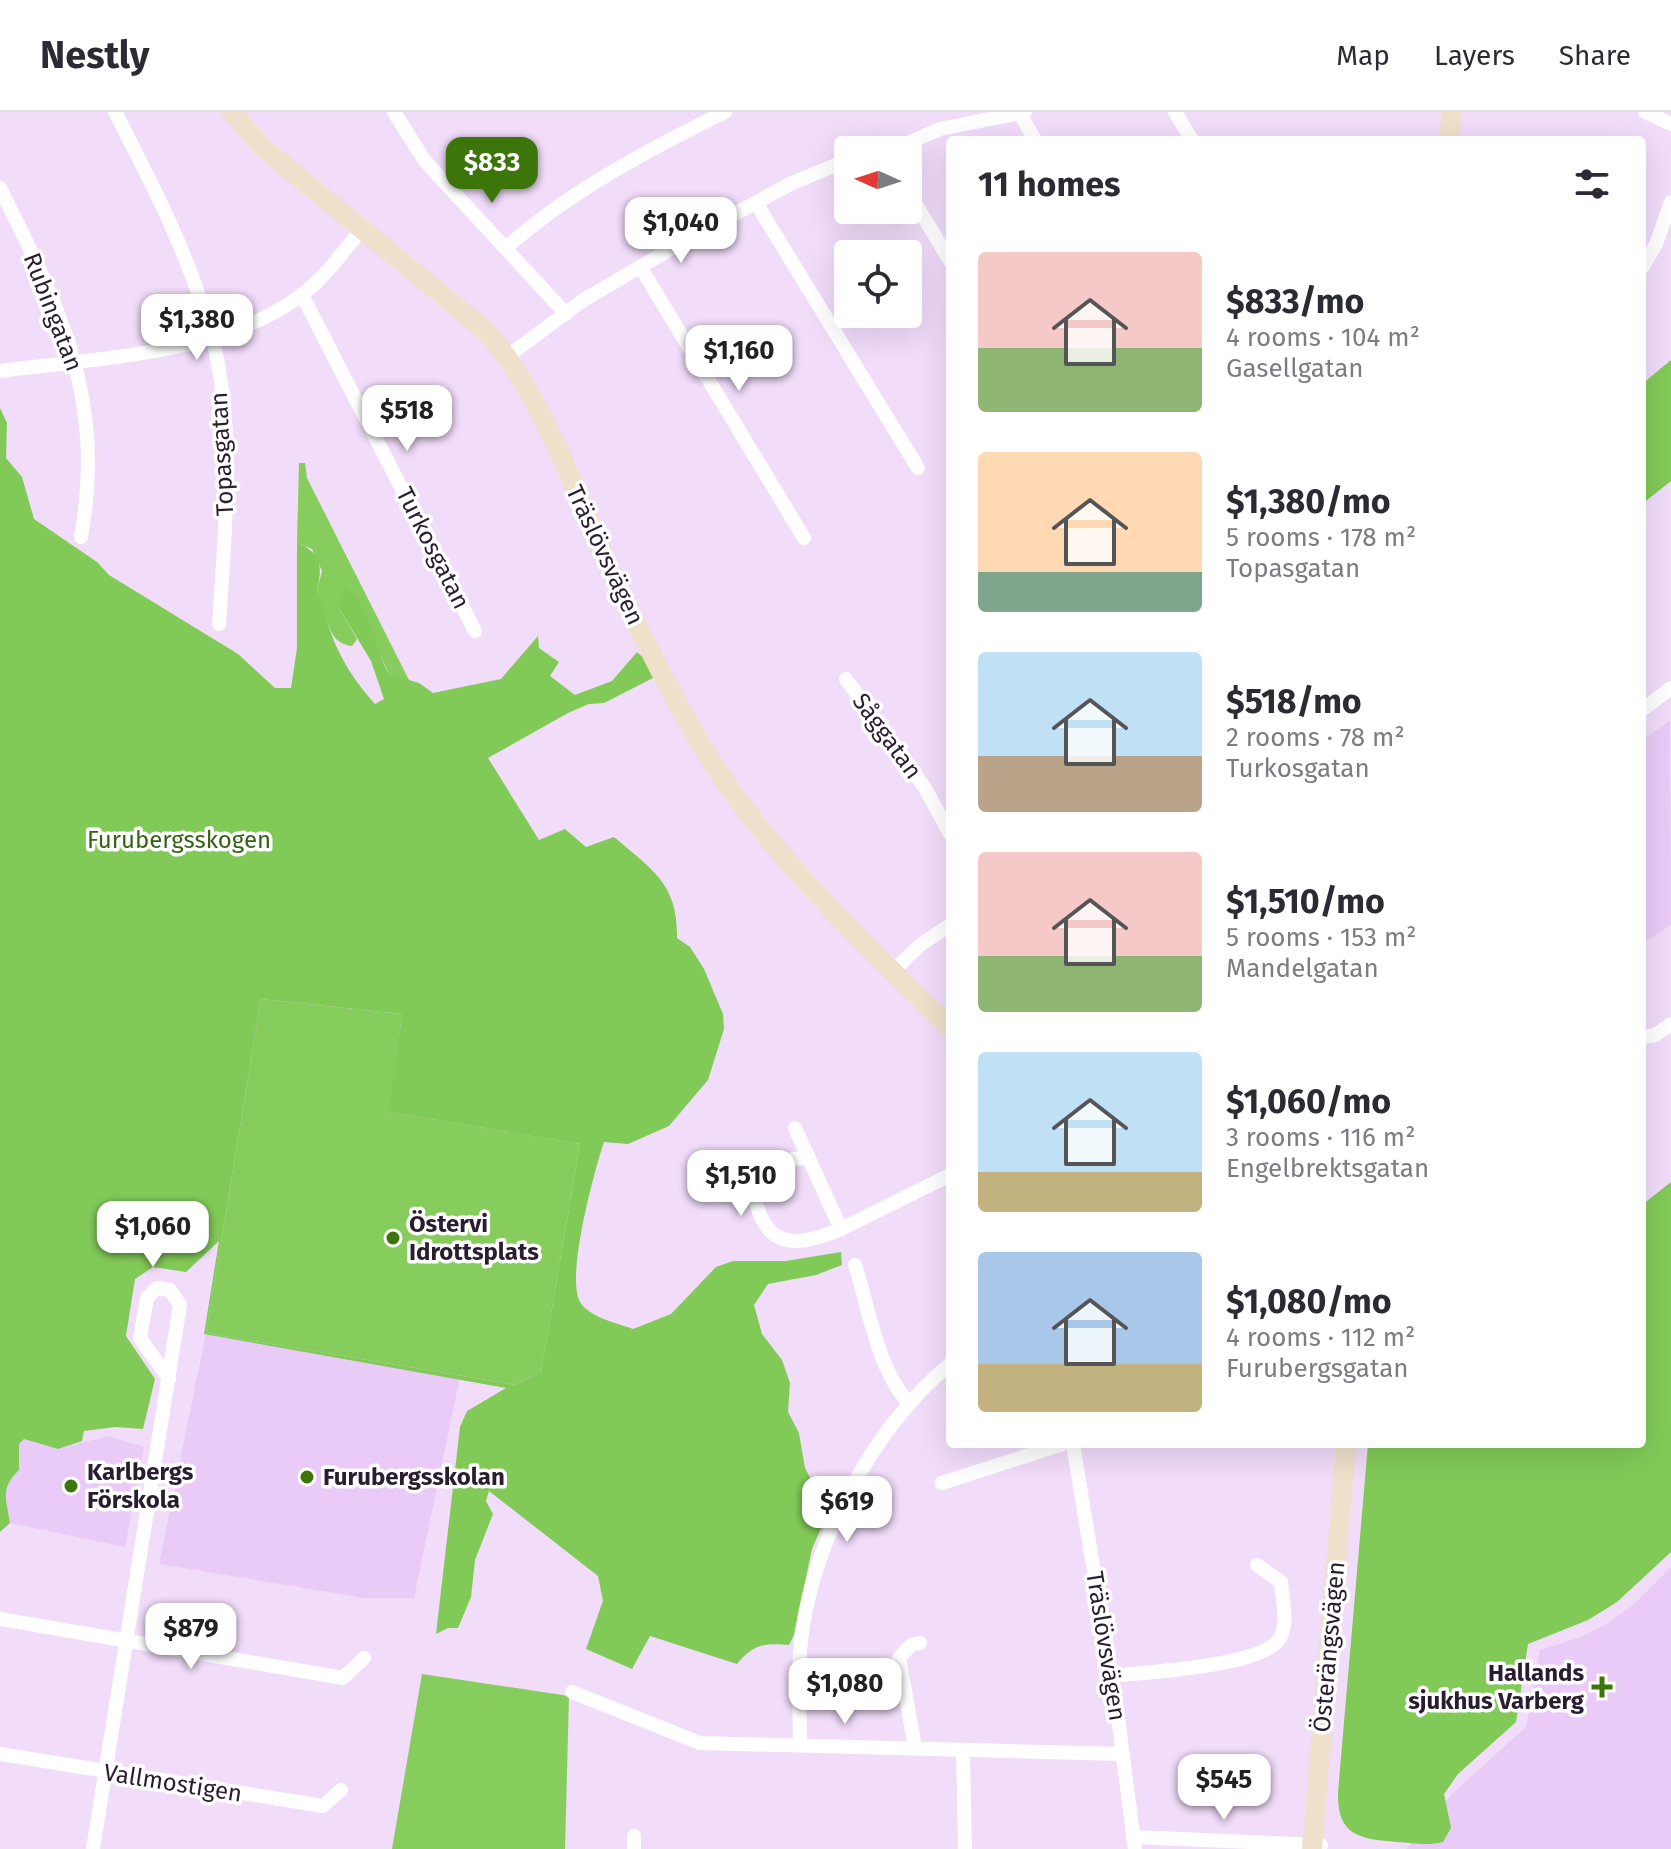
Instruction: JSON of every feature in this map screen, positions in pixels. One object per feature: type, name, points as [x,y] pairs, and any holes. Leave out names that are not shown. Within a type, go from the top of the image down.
[{"type":"street","name":"Topasgatan","points":[[115,112],[178,239],[212,337],[223,410],[227,503],[219,624]]},
{"type":"street","name":"Träslövsvägen","points":[[232,112],[262,147],[486,331],[508,356],[572,481],[631,613],[716,768],[791,864],[946,1024]]},
{"type":"street","points":[[394,112],[425,161],[566,314]]},
{"type":"street","points":[[506,248],[606,178],[673,137],[725,112]]},
{"type":"street","points":[[1175,112],[1190,136]]},
{"type":"street","points":[[1449,136],[1452,112]]},
{"type":"street","points":[[1456,136],[1458,112]]},
{"type":"street","points":[[1645,112],[1671,124]]},
{"type":"street","points":[[922,137],[940,129],[1022,113],[1033,136]]},
{"type":"street","points":[[508,356],[582,301],[756,203],[834,167]]},
{"type":"street","name":"Rubingatan","points":[[0,188],[51,294],[77,360],[89,468],[81,537]]},
{"type":"street","points":[[1646,258],[1671,202]]},
{"type":"street","points":[[756,203],[918,468]]},
{"type":"street","points":[[922,214],[946,254]]},
{"type":"street","points":[[0,371],[212,337],[245,326],[302,295],[361,230]]},
{"type":"street","points":[[641,268],[804,538]]},
{"type":"street","name":"Turkosgatan","points":[[302,295],[475,631]]},
{"type":"street","name":"Såggatan","points":[[846,679],[925,788],[946,827]]},
{"type":"street","points":[[1646,707],[1671,688]]},
{"type":"street","points":[[894,970],[946,928]]},
{"type":"street","points":[[1646,1036],[1655,1035],[1671,1024]]},
{"type":"street","points":[[795,1128],[841,1229]]},
{"type":"street","points":[[809,1158],[792,1159],[753,1178],[752,1188],[761,1219],[769,1233],[781,1239],[813,1240],[946,1177]]},
{"type":"street","points":[[855,1265],[886,1364],[897,1390],[909,1403]]},
{"type":"street","points":[[93,1849],[128,1641],[169,1379],[180,1305],[170,1290],[157,1288],[147,1298],[140,1338],[169,1379]]},
{"type":"street","points":[[800,1744],[801,1641],[816,1577],[842,1505],[909,1403],[946,1368]]},
{"type":"street","points":[[942,1483],[1051,1448]]},
{"type":"street","name":"Träslövsvägen","points":[[1074,1448],[1123,1754],[1134,1843]]},
{"type":"street","name":"Österängsvägen","points":[[1317,1847],[1346,1448]]},
{"type":"street","name":"Österängsvägen","points":[[1317,1847],[1355,1448]]},
{"type":"street","points":[[1111,1676],[1190,1667],[1267,1651],[1281,1637],[1284,1620],[1281,1582],[1257,1565]]},
{"type":"street","points":[[0,1619],[343,1678],[364,1658]]},
{"type":"street","points":[[915,1747],[899,1658],[911,1645],[920,1643]]},
{"type":"street","points":[[572,1692],[700,1743],[1123,1754]]},
{"type":"street","points":[[963,1750],[965,1849]]},
{"type":"street","name":"Vallmostigen","points":[[0,1754],[323,1806],[341,1790]]},
{"type":"street","points":[[1134,1843],[1317,1847]]},
{"type":"shaded area","points":[[1670,721],[1671,925],[1646,941],[1646,737]]},
{"type":"shaded area","name":"Furubergsskolan","points":[[206,1333],[460,1377],[414,1598],[365,1598],[159,1564]]},
{"type":"shaded area","name":"Karlbergs Förskola","points":[[108,1436],[144,1447],[125,1547],[10,1523],[3,1492],[5,1481],[19,1470],[19,1444],[24,1439],[58,1449]]},
{"type":"shaded area","name":"Hallands sjukhus Varberg","points":[[1671,1567],[1671,1849],[1406,1849],[1452,1794],[1526,1727],[1540,1650],[1581,1637],[1606,1624],[1632,1606]]},
{"type":"green space","points":[[1671,360],[1671,481],[1646,501],[1646,381]]},
{"type":"green space","name":"Furubergsskogen","points":[[0,408],[7,423],[6,458],[22,477],[34,519],[97,562],[109,575],[238,654],[275,688],[291,688],[297,648],[297,543],[311,551],[318,561],[320,574],[317,590],[335,643],[349,670],[375,704],[384,699],[371,661],[339,608],[343,587],[353,593],[366,613],[389,674],[419,683],[433,693],[501,679],[538,636],[539,648],[559,662],[550,676],[575,695],[612,681],[637,652],[647,661],[653,678],[604,703],[589,704],[568,713],[488,758],[539,840],[565,829],[586,847],[614,837],[651,869],[668,891],[673,904],[677,938],[690,947],[704,969],[723,1014],[724,1029],[708,1080],[669,1126],[628,1144],[604,1142],[579,1246],[576,1286],[579,1300],[595,1315],[633,1329],[671,1314],[716,1267],[733,1261],[786,1261],[841,1252],[842,1265],[816,1275],[768,1284],[754,1305],[762,1334],[782,1360],[790,1383],[788,1412],[799,1433],[805,1468],[828,1512],[812,1549],[794,1635],[789,1645],[760,1646],[748,1652],[737,1664],[650,1636],[632,1669],[586,1649],[603,1601],[598,1576],[489,1491],[486,1501],[493,1514],[475,1560],[471,1597],[458,1628],[448,1628],[436,1634],[460,1427],[467,1411],[506,1388],[204,1334],[219,1241],[186,1272],[153,1267],[135,1279],[126,1336],[155,1379],[143,1429],[115,1427],[84,1431],[82,1441],[58,1449],[24,1439],[19,1444],[19,1470],[7,1488],[10,1523],[0,1532]],"holes":[[[261,999],[402,1014],[389,1112],[580,1144],[541,1372],[516,1385],[206,1333]]]},
{"type":"green space","points":[[299,463],[305,463],[307,478],[409,680],[403,683],[389,674],[374,641],[339,608],[357,639],[352,646],[343,644],[328,625],[317,590],[322,571],[312,549],[297,543]]},
{"type":"green space","name":"Östervi Idrottsplats","points":[[261,999],[402,1014],[390,1112],[580,1144],[541,1372],[516,1385],[206,1333]]},
{"type":"green space","points":[[1671,1182],[1671,1552],[1617,1602],[1588,1620],[1528,1644],[1516,1722],[1458,1774],[1444,1794],[1451,1828],[1443,1842],[1384,1841],[1361,1836],[1346,1826],[1341,1818],[1338,1792],[1368,1448],[1646,1448],[1646,1202]]},
{"type":"green space","points":[[422,1674],[569,1696],[565,1849],[392,1849]]},
{"type":"place","name":"Östervi Idrottsplats","points":[[393,1238]]},
{"type":"place","name":"Furubergsskolan","points":[[307,1477]]},
{"type":"place","name":"Karlbergs Förskola","points":[[71,1486]]},
{"type":"place","name":"Hallands sjukhus Varberg","points":[[1602,1687]]}]
